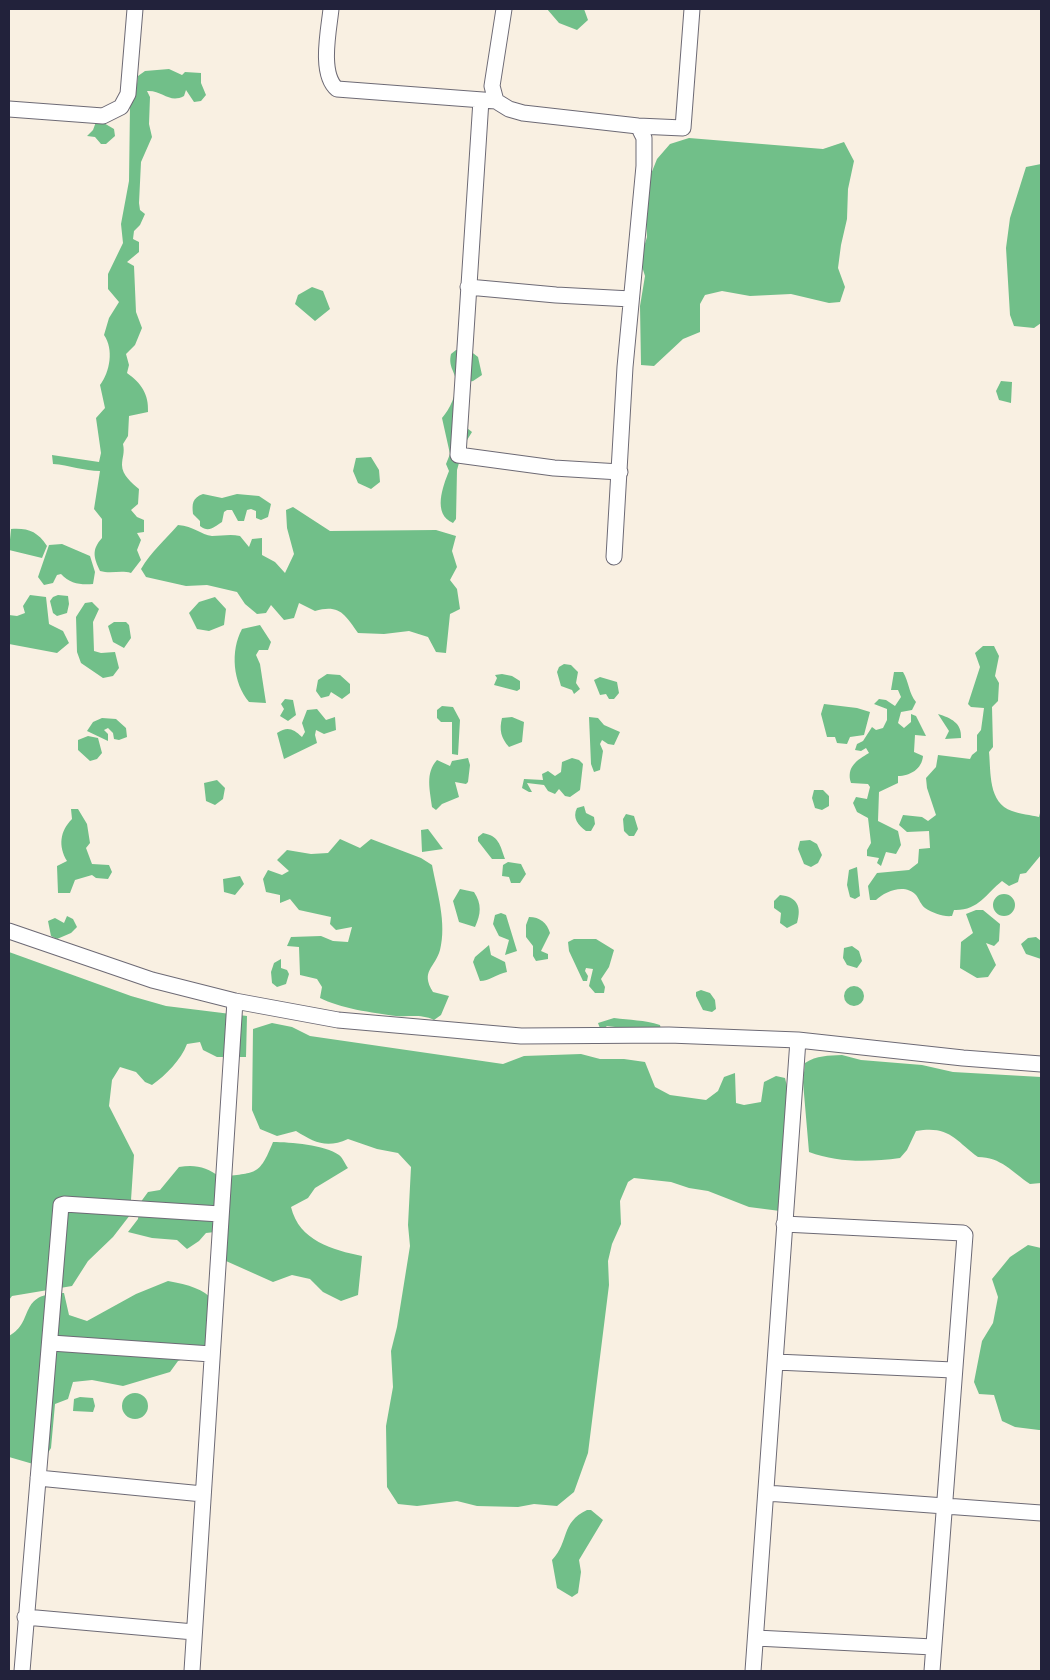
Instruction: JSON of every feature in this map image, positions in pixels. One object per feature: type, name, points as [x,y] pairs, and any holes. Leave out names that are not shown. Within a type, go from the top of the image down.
[{"type":"street","points":[[9,109],[97,116],[108,114],[121,107],[128,94],[135,9]]},
{"type":"street","points":[[331,9],[326,62],[330,78],[337,89],[496,101],[509,109],[523,114],[638,126],[683,128],[692,9]]},
{"type":"street","points":[[496,101],[492,86],[504,9]]},
{"type":"street","points":[[481,100],[458,455],[554,468],[620,472]]},
{"type":"street","points":[[614,557],[631,299],[644,166],[644,138],[638,126]]},
{"type":"street","points":[[468,286],[556,295],[631,299]]},
{"type":"street","points":[[9,932],[152,980],[235,1001],[338,1020],[521,1036],[669,1035],[798,1040],[963,1058],[1041,1064]]},
{"type":"street","points":[[192,1671],[235,1001]]},
{"type":"street","points":[[753,1671],[798,1040]]},
{"type":"street","points":[[22,1671],[25,1617],[62,1204],[220,1214]]},
{"type":"street","points":[[784,1224],[964,1234],[932,1671]]},
{"type":"street","points":[[51,1343],[212,1354]]},
{"type":"street","points":[[776,1362],[953,1370]]},
{"type":"street","points":[[38,1478],[203,1494]]},
{"type":"street","points":[[766,1493],[943,1507],[1041,1512]]},
{"type":"street","points":[[25,1617],[194,1632]]},
{"type":"street","points":[[756,1638],[934,1648]]},
{"type":"green space","points":[[547,9],[584,9],[588,20],[577,30],[559,23]]},
{"type":"green space","points":[[169,69],[182,75],[185,72],[201,73],[201,83],[206,95],[201,101],[194,102],[186,90],[184,96],[179,98],[170,98],[157,92],[147,91],[150,97],[149,124],[152,137],[141,162],[139,203],[140,210],[145,214],[140,225],[134,231],[133,239],[139,242],[139,252],[127,262],[134,266],[136,312],[142,328],[135,345],[126,354],[129,365],[127,373],[143,389],[147,400],[148,412],[129,416],[128,436],[123,444],[122,465],[126,475],[139,489],[138,504],[131,510],[137,517],[144,520],[144,532],[137,533],[141,540],[137,550],[141,560],[131,573],[104,572],[100,571],[95,554],[96,546],[102,538],[102,519],[94,509],[100,471],[53,464],[52,455],[99,462],[101,453],[96,418],[105,408],[100,385],[110,360],[109,347],[104,335],[109,318],[119,302],[108,289],[108,274],[123,243],[121,224],[129,181],[130,106],[136,92],[138,76],[145,71]]},
{"type":"green space","points":[[97,119],[114,129],[115,136],[106,144],[101,144],[95,137],[87,136],[93,130]]},
{"type":"green space","points":[[689,138],[823,149],[844,142],[854,161],[848,189],[847,219],[838,268],[845,287],[840,302],[829,303],[791,294],[750,296],[722,291],[705,295],[700,304],[700,332],[683,339],[654,366],[641,365],[640,306],[645,276],[640,260],[647,237],[646,221],[649,179],[657,159],[670,144]]},
{"type":"green space","points":[[1041,164],[1041,323],[1034,328],[1014,326],[1010,315],[1006,248],[1010,218],[1026,167]]},
{"type":"green space","points":[[312,287],[323,291],[330,309],[315,321],[295,304],[298,295]]},
{"type":"green space","points":[[456,350],[469,350],[478,357],[482,375],[473,381],[460,384],[462,424],[472,432],[464,445],[457,470],[456,519],[453,523],[447,519],[441,507],[442,492],[449,471],[446,464],[450,454],[442,418],[454,396],[456,381],[450,358],[451,354]]},
{"type":"green space","points":[[1001,381],[1012,382],[1011,403],[999,400],[996,391]]},
{"type":"green space","points":[[371,457],[379,470],[380,482],[371,489],[358,483],[353,471],[356,458]]},
{"type":"green space","points":[[203,494],[222,498],[237,494],[259,496],[271,504],[268,517],[261,520],[256,518],[256,511],[251,509],[247,510],[244,521],[238,521],[232,510],[227,510],[224,512],[222,522],[211,528],[203,528],[200,526],[200,521],[193,514],[193,507],[195,499]]},
{"type":"green space","points":[[293,507],[330,531],[436,530],[456,536],[452,551],[457,567],[450,580],[457,589],[460,609],[450,614],[446,653],[436,652],[428,637],[409,631],[384,634],[358,633],[345,616],[336,610],[323,609],[315,611],[299,603],[294,618],[284,620],[271,605],[266,613],[257,614],[245,604],[237,592],[207,585],[186,586],[146,577],[141,569],[178,525],[212,536],[240,536],[249,547],[252,539],[262,538],[262,555],[275,562],[285,573],[294,554],[287,528],[286,510]]},
{"type":"green space","points":[[11,529],[27,530],[40,537],[47,546],[42,558],[9,550]]},
{"type":"green space","points":[[62,544],[90,556],[95,572],[93,584],[76,583],[68,580],[61,574],[57,575],[53,583],[44,585],[38,577],[49,545]]},
{"type":"green space","points":[[30,595],[46,597],[49,624],[63,631],[69,643],[57,653],[9,644],[9,615],[17,616],[25,613],[23,606]]},
{"type":"green space","points":[[58,595],[68,596],[69,604],[67,613],[57,616],[53,613],[50,601]]},
{"type":"green space","points":[[215,597],[226,609],[224,625],[209,631],[197,629],[189,613],[199,602]]},
{"type":"green space","points":[[92,602],[99,609],[93,622],[94,651],[101,653],[115,652],[119,668],[113,676],[103,678],[81,663],[77,652],[76,617],[85,603]]},
{"type":"green space","points":[[114,622],[126,622],[129,625],[131,638],[124,648],[113,642],[108,626]]},
{"type":"green space","points":[[260,625],[271,642],[268,650],[259,650],[256,655],[260,664],[266,703],[249,702],[239,686],[235,667],[236,647],[242,629]]},
{"type":"green space","points":[[983,646],[994,646],[999,656],[995,676],[999,683],[998,701],[992,707],[993,747],[989,752],[992,786],[999,801],[1004,807],[1012,811],[1039,817],[1041,809],[1041,855],[1026,873],[1020,874],[1018,882],[1009,886],[1002,881],[976,905],[962,910],[954,910],[952,916],[928,910],[922,905],[916,895],[906,889],[890,891],[876,900],[870,900],[868,886],[877,873],[909,870],[918,863],[919,849],[930,848],[929,831],[907,832],[899,825],[903,815],[922,817],[928,821],[936,815],[927,788],[926,778],[936,767],[938,755],[970,759],[977,751],[977,735],[981,730],[984,708],[971,707],[968,704],[980,667],[975,653]]},
{"type":"green space","points":[[564,664],[571,665],[578,672],[576,683],[580,689],[574,694],[572,690],[561,686],[557,672],[559,667]]},
{"type":"green space","points":[[894,672],[903,672],[916,702],[912,710],[901,712],[898,723],[904,728],[911,722],[911,714],[916,716],[926,736],[915,735],[914,752],[923,756],[918,768],[907,775],[898,776],[898,783],[879,792],[878,821],[898,831],[901,845],[896,854],[886,852],[881,866],[877,863],[879,858],[867,856],[867,850],[871,843],[868,818],[857,812],[853,803],[856,797],[867,799],[870,787],[868,784],[851,783],[850,773],[851,768],[857,761],[869,753],[866,748],[861,751],[855,750],[857,744],[863,741],[872,727],[876,730],[883,728],[887,720],[887,709],[874,704],[879,699],[886,700],[895,706],[901,697],[898,690],[891,690]]},
{"type":"green space","points":[[327,674],[340,675],[350,684],[350,693],[342,699],[331,692],[329,696],[321,698],[316,691],[318,680]]},
{"type":"green space","points":[[495,675],[512,676],[520,681],[520,689],[517,691],[494,685],[497,678]]},
{"type":"green space","points":[[600,677],[617,682],[619,693],[614,699],[609,699],[606,694],[600,695],[594,680]]},
{"type":"green space","points":[[285,699],[293,700],[296,715],[288,721],[280,716],[284,709],[281,704]]},
{"type":"green space","points":[[824,704],[857,708],[870,712],[864,735],[850,737],[847,744],[837,743],[835,737],[827,737],[821,714]]},
{"type":"green space","points":[[442,706],[453,707],[460,720],[458,755],[452,754],[452,722],[441,722],[437,718],[437,710]]},
{"type":"green space","points":[[317,709],[326,720],[335,717],[336,730],[324,734],[316,730],[317,743],[284,759],[277,733],[290,729],[302,737],[305,732],[302,723],[307,710]]},
{"type":"green space","points":[[938,714],[947,717],[958,725],[961,738],[945,739],[949,731]]},
{"type":"green space","points":[[512,717],[524,722],[522,742],[509,747],[502,737],[501,726],[502,718]]},
{"type":"green space","points":[[589,717],[598,718],[604,725],[620,732],[614,745],[602,740],[600,744],[603,751],[600,770],[594,772],[591,764]]},
{"type":"green space","points":[[102,718],[116,719],[126,728],[127,737],[119,740],[114,739],[113,733],[108,728],[104,730],[108,734],[108,741],[87,731],[93,722]]},
{"type":"green space","points":[[88,736],[98,738],[102,753],[97,759],[90,761],[78,750],[78,740]]},
{"type":"green space","points":[[468,758],[470,765],[468,782],[466,784],[455,782],[459,797],[442,804],[436,810],[432,807],[430,788],[430,776],[433,765],[437,760],[450,766],[452,761]]},
{"type":"green space","points":[[572,758],[579,760],[583,764],[580,790],[570,797],[565,796],[559,789],[555,794],[548,791],[544,785],[527,783],[532,792],[522,788],[524,779],[543,780],[542,774],[548,771],[555,776],[561,772],[562,762]]},
{"type":"green space","points":[[217,780],[225,788],[223,799],[215,805],[206,801],[204,783]]},
{"type":"green space","points":[[814,790],[823,790],[829,796],[829,806],[822,810],[815,808],[812,798]]},
{"type":"green space","points":[[584,806],[586,813],[594,817],[595,824],[591,831],[586,831],[578,824],[575,815],[577,808]]},
{"type":"green space","points":[[71,809],[78,809],[87,824],[90,843],[86,848],[92,864],[109,865],[112,872],[108,879],[96,878],[92,875],[75,880],[70,893],[58,893],[57,866],[67,861],[61,844],[65,829],[72,819]]},
{"type":"green space","points":[[626,814],[634,816],[638,829],[634,836],[629,836],[624,831],[623,819]]},
{"type":"green space","points":[[428,829],[443,849],[422,852],[421,830]]},
{"type":"green space","points":[[483,833],[496,839],[505,859],[492,859],[478,841],[478,837]]},
{"type":"green space","points":[[340,839],[360,848],[371,839],[421,858],[432,865],[441,908],[442,940],[438,956],[428,974],[428,979],[433,992],[449,996],[441,1015],[434,1020],[420,1016],[396,1016],[356,1010],[328,1002],[320,998],[322,987],[317,979],[300,975],[299,947],[287,946],[291,937],[321,936],[333,941],[348,942],[352,927],[336,930],[330,924],[331,917],[299,910],[290,899],[280,903],[280,895],[266,892],[263,879],[268,870],[282,875],[289,871],[277,860],[287,850],[311,854],[328,853]]},
{"type":"green space","points":[[810,840],[817,844],[822,855],[818,863],[811,867],[804,864],[798,849],[800,841]]},
{"type":"green space","points":[[508,862],[521,864],[526,874],[520,883],[511,883],[509,877],[502,876],[503,865]]},
{"type":"green space","points":[[857,867],[860,896],[855,899],[850,897],[847,885],[849,870]]},
{"type":"green space","points":[[240,876],[244,884],[235,895],[224,892],[223,879]]},
{"type":"green space","points":[[460,889],[474,892],[478,901],[479,913],[475,927],[459,922],[453,901]]},
{"type":"green space","points":[[1004,894],[1012,897],[1015,905],[1012,913],[1004,916],[996,913],[993,905],[996,897]]},
{"type":"green space","points":[[780,895],[794,900],[798,907],[797,923],[787,928],[780,923],[781,913],[774,908],[774,901]]},
{"type":"green space","points":[[976,910],[983,910],[1000,924],[999,941],[994,946],[986,943],[996,965],[988,977],[977,978],[960,968],[961,942],[973,933],[966,914]]},
{"type":"green space","points":[[501,913],[506,915],[517,951],[505,955],[509,940],[499,936],[493,924],[495,915]]},
{"type":"green space","points":[[67,916],[73,919],[77,927],[71,933],[57,939],[51,936],[48,921],[55,918],[64,923]]},
{"type":"green space","points":[[529,917],[540,919],[549,929],[550,933],[541,951],[548,954],[548,959],[536,961],[533,956],[533,946],[526,937],[526,925]]},
{"type":"green space","points":[[1036,937],[1041,941],[1041,959],[1026,954],[1021,944],[1028,938]]},
{"type":"green space","points":[[574,939],[596,939],[614,950],[609,967],[601,979],[605,987],[604,993],[595,993],[589,986],[593,969],[586,968],[587,981],[583,981],[569,951],[568,942]]},
{"type":"green space","points":[[489,945],[491,955],[505,962],[507,972],[480,981],[473,962],[475,957]]},
{"type":"green space","points":[[852,946],[859,951],[862,961],[857,968],[847,965],[843,958],[844,948]]},
{"type":"green space","points":[[9,952],[131,996],[166,1006],[247,1016],[246,1057],[217,1057],[203,1050],[200,1042],[187,1044],[181,1056],[172,1067],[152,1085],[145,1082],[136,1072],[120,1067],[112,1080],[109,1106],[134,1155],[130,1215],[113,1237],[88,1261],[72,1286],[12,1296],[9,1300]]},
{"type":"green space","points":[[281,959],[281,968],[287,970],[289,974],[286,984],[277,987],[272,983],[271,972],[274,963]]},
{"type":"green space","points":[[854,986],[861,989],[864,996],[861,1003],[854,1006],[847,1003],[844,996],[847,989]]},
{"type":"green space","points":[[701,990],[710,993],[715,1000],[716,1009],[712,1012],[703,1010],[696,996],[696,992]]},
{"type":"green space","points":[[614,1018],[660,1025],[662,1034],[620,1035],[615,1027],[607,1026],[601,1031],[598,1023]]},
{"type":"green space","points":[[272,1023],[292,1027],[310,1036],[503,1064],[524,1056],[581,1054],[600,1059],[624,1059],[645,1062],[655,1087],[670,1095],[706,1100],[718,1091],[724,1077],[735,1073],[736,1103],[744,1105],[761,1102],[764,1082],[776,1076],[785,1078],[790,1099],[780,1211],[749,1207],[708,1191],[689,1188],[671,1182],[634,1178],[628,1182],[620,1201],[621,1224],[612,1244],[608,1261],[609,1285],[588,1453],[574,1492],[557,1506],[534,1504],[518,1507],[477,1506],[457,1501],[417,1506],[398,1504],[387,1487],[386,1426],[393,1387],[391,1351],[397,1327],[410,1246],[408,1225],[411,1167],[398,1153],[377,1149],[348,1139],[327,1144],[315,1141],[296,1131],[277,1136],[260,1129],[252,1110],[253,1029]]},
{"type":"green space","points":[[842,1055],[861,1060],[922,1065],[953,1072],[1041,1077],[1041,1183],[1030,1184],[1000,1162],[978,1157],[951,1135],[936,1130],[916,1131],[907,1150],[900,1158],[854,1161],[820,1156],[809,1152],[803,1082],[805,1063],[818,1057]]},
{"type":"green space","points":[[273,1142],[298,1143],[325,1149],[339,1155],[348,1168],[315,1188],[308,1198],[291,1207],[295,1219],[309,1236],[329,1247],[362,1256],[358,1295],[341,1301],[323,1292],[310,1279],[292,1275],[273,1282],[226,1261],[224,1238],[215,1232],[206,1233],[199,1241],[187,1249],[177,1240],[152,1238],[128,1232],[138,1219],[140,1203],[148,1192],[160,1190],[179,1167],[201,1167],[220,1177],[249,1173],[255,1171],[264,1162]]},
{"type":"green space","points":[[1028,1245],[1041,1248],[1041,1430],[1015,1427],[1002,1421],[994,1395],[979,1394],[974,1382],[982,1341],[993,1323],[998,1297],[992,1279],[1010,1257]]},
{"type":"green space","points":[[168,1281],[195,1288],[213,1300],[221,1318],[219,1346],[178,1361],[170,1372],[123,1386],[92,1380],[73,1382],[68,1399],[55,1404],[51,1448],[40,1466],[9,1457],[9,1336],[17,1330],[33,1303],[49,1294],[64,1293],[69,1315],[87,1321],[136,1294]]},
{"type":"green space","points":[[135,1393],[144,1397],[148,1406],[144,1415],[135,1419],[126,1415],[122,1406],[126,1397]]},
{"type":"green space","points":[[80,1397],[93,1398],[95,1406],[93,1412],[73,1411],[74,1399]]},
{"type":"green space","points":[[591,1510],[603,1520],[579,1560],[581,1572],[578,1593],[572,1597],[557,1588],[552,1560],[558,1553],[573,1521],[578,1515]]}]
